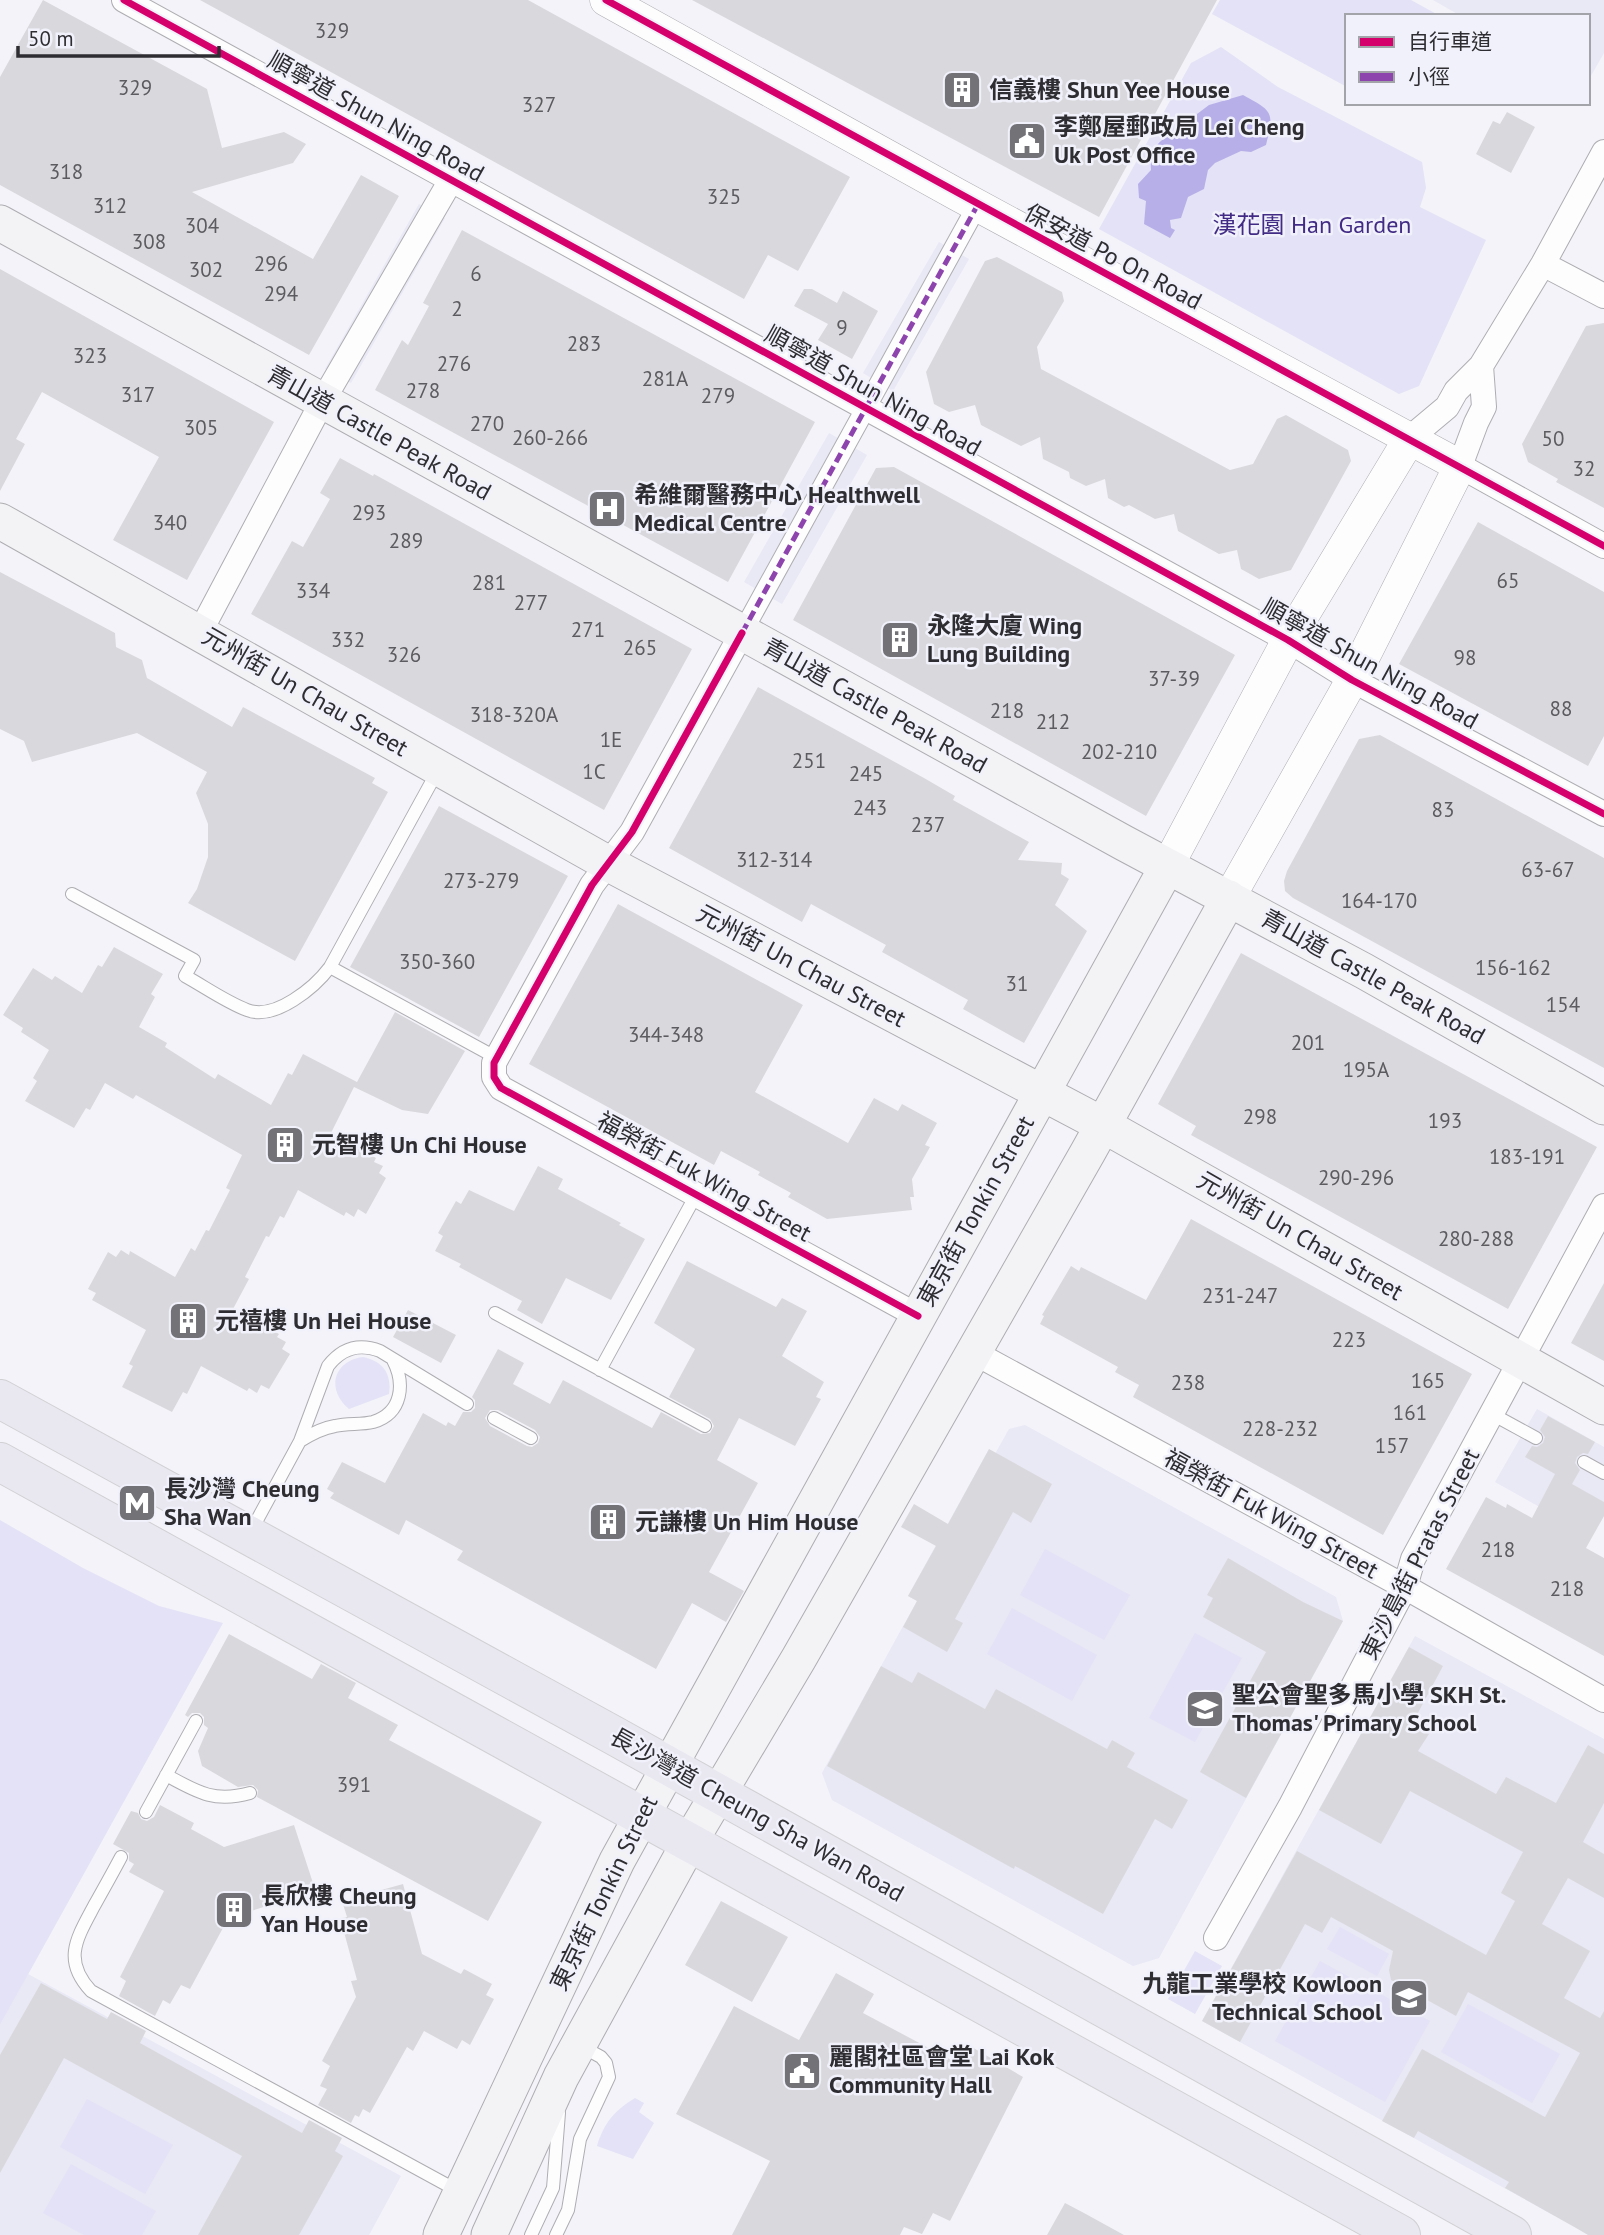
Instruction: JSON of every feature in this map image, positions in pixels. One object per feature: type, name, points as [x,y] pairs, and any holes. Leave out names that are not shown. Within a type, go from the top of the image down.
[{"type":"main road","name":"青山道 Castle Peak Road","points":[[0,223],[1167,867],[1364,971],[1604,1107]]},
{"type":"main road","name":"元州街 Un Chau Street","points":[[0,522],[609,864],[1104,1125],[1604,1408]]},
{"type":"main road","name":"東京街 Tonkin Street","points":[[440,2235],[608,1879],[1167,867]]},
{"type":"main road","name":"東京街 Tonkin Street","points":[[489,2235],[561,2077],[689,1843],[1104,1125],[1228,898]]},
{"type":"main road","name":"長沙灣道 Cheung Sha Wan Road","points":[[0,1399],[669,1766],[1512,2235]]},
{"type":"main road","points":[[0,1462],[1401,2235]]},
{"type":"street","name":"順寧道 Shun Ning Road","points":[[124,0],[1288,640],[1352,680],[1604,814]]},
{"type":"street","name":"保安道 Po On Road","points":[[606,0],[1604,546]]},
{"type":"street","name":"東京街 Tonkin Street","points":[[1167,867],[1288,640],[1410,438],[1447,407],[1456,391],[1481,366],[1544,264],[1604,152]]},
{"type":"street","points":[[200,632],[322,402],[451,180]]},
{"type":"street","points":[[497,1058],[592,885],[632,832],[977,205]]},
{"type":"street","points":[[1544,264],[1604,296]]},
{"type":"street","name":"東京街 Tonkin Street","points":[[1228,898],[1352,680],[1460,466],[1484,407],[1481,366]]},
{"type":"street","name":"福榮街 Fuk Wing Street","points":[[497,1058],[493,1070],[501,1087],[918,1316]]},
{"type":"street","name":"東沙島街 Pratas Street","points":[[1216,1938],[1290,1807],[1405,1587],[1413,1559],[1604,1206]]},
{"type":"street","name":"福榮街 Fuk Wing Street","points":[[973,1352],[1405,1587],[1604,1700]]},
{"type":"lane","points":[[72,894],[194,960],[185,976],[250,1012],[293,1001],[320,980],[330,967],[439,768]]},
{"type":"lane","points":[[330,967],[497,1058]]},
{"type":"lane","points":[[600,1370],[696,1195]]},
{"type":"lane","points":[[495,1313],[705,1426]]},
{"type":"lane","points":[[248,1535],[300,1441],[328,1366],[336,1356],[346,1350],[369,1347],[467,1404]]},
{"type":"lane","points":[[300,1441],[332,1426],[374,1422],[387,1415],[397,1403],[401,1388],[400,1373],[393,1359]]},
{"type":"lane","points":[[1492,1414],[1536,1438]]},
{"type":"lane","points":[[494,1418],[531,1438]]},
{"type":"lane","points":[[1584,1462],[1604,1473]]},
{"type":"lane","points":[[146,1812],[196,1721]]},
{"type":"lane","points":[[166,1775],[204,1795],[227,1798],[250,1793]]},
{"type":"lane","points":[[121,1857],[76,1940],[74,1961],[77,1972],[91,1991],[460,2193]]},
{"type":"lane","points":[[556,2235],[568,2210],[580,2138],[609,2077],[606,2063],[601,2057],[579,2045]]},
{"type":"lane","points":[[531,2235],[553,2188],[561,2077]]},
{"type":"shaded area","points":[[1433,0],[1604,0],[1604,53],[1590,78],[1590,14],[1458,14]]},
{"type":"shaded area","points":[[1243,95],[1269,113],[1270,125],[1266,145],[1251,152],[1241,151],[1215,163],[1208,170],[1204,189],[1188,197],[1181,218],[1170,220],[1171,228],[1175,230],[1170,238],[1144,224],[1146,201],[1139,198],[1138,184],[1151,170],[1152,155],[1159,143],[1170,136],[1185,133],[1197,114],[1209,105]]},
{"type":"shaded area","points":[[419,204],[445,218],[351,383],[325,369]]},
{"type":"shaded area","points":[[939,242],[969,259],[893,391],[863,373]]},
{"type":"shaded area","points":[[829,433],[867,455],[782,604],[744,582]]},
{"type":"shaded area","points":[[1537,1409],[1604,1447],[1604,1516],[1592,1536],[1495,1482]]},
{"type":"shaded area","points":[[1025,1425],[1336,1597],[1343,1621],[1159,1958],[1133,1966],[832,1800],[822,1773],[917,1601],[908,1596],[989,1449],[995,1454],[1009,1429]]},
{"type":"shaded area","name":"九龍工業學校 Kowloon Technical School","points":[[1415,1636],[1604,1739],[1604,2129],[1555,2216],[1202,2021]]},
{"type":"shaded area","points":[[28,1974],[401,2176],[369,2235],[0,2235],[0,2025]]},
{"type":"green space","points":[[1220,0],[1411,0],[1436,14],[1345,14],[1345,86],[1212,14]]},
{"type":"green space","name":"漢花園 Han Garden","points":[[1221,47],[1278,87],[1422,162],[1426,188],[1420,207],[1486,240],[1419,386],[1399,394],[1099,229],[1191,63]]},
{"type":"green space","points":[[363,1357],[376,1362],[385,1370],[389,1380],[389,1394],[349,1409],[337,1393],[336,1377],[345,1364]]},
{"type":"green space","points":[[0,1520],[83,1568],[159,1606],[223,1623],[0,2025]]},
{"type":"green space","points":[[1045,1549],[1130,1595],[1104,1640],[1020,1595]]},
{"type":"green space","points":[[1012,1608],[1097,1655],[1072,1701],[987,1654]]},
{"type":"green space","points":[[1195,1633],[1242,1658],[1195,1742],[1149,1718]]},
{"type":"green space","points":[[1340,1927],[1389,1954],[1377,1976],[1327,1949]]},
{"type":"green space","points":[[1195,1951],[1222,1966],[1195,2014],[1168,1999]]},
{"type":"green space","points":[[1320,1961],[1430,2021],[1385,2102],[1275,2041]]},
{"type":"green space","points":[[1468,2004],[1560,2054],[1532,2103],[1441,2052]]},
{"type":"green space","points":[[635,2098],[644,2103],[639,2112],[654,2123],[633,2159],[597,2146],[611,2118]]},
{"type":"green space","points":[[87,2099],[173,2145],[145,2194],[60,2147]]},
{"type":"green space","points":[[71,2164],[156,2211],[142,2235],[84,2235],[43,2213]]},
{"type":"building","points":[[43,0],[207,89],[222,148],[284,132],[306,144],[293,163],[192,192],[313,259],[361,175],[399,196],[309,355],[0,185],[0,77]]},
{"type":"building","points":[[200,0],[528,0],[850,177],[798,271],[768,255],[744,299]]},
{"type":"building","points":[[692,0],[1217,0],[1099,217]]},
{"type":"building","points":[[1507,112],[1535,127],[1511,173],[1476,154],[1493,121],[1500,124]]},
{"type":"building","points":[[462,230],[815,422],[728,582],[375,390],[402,340],[408,345],[429,306],[423,303]]},
{"type":"building","points":[[997,257],[1062,292],[1064,301],[1037,347],[1041,369],[1230,470],[1253,464],[1277,419],[1286,415],[1348,450],[1351,461],[1291,570],[1259,579],[1241,569],[1237,550],[1219,554],[1178,531],[1174,514],[1155,519],[1129,505],[1124,507],[1108,498],[1105,479],[1086,486],[1070,478],[1069,472],[1043,459],[1040,437],[1021,446],[981,425],[975,405],[949,412],[934,404],[926,372],[985,261]]},
{"type":"building","points":[[0,269],[274,422],[187,580],[113,540],[159,457],[42,392],[16,439],[25,444],[0,491]]},
{"type":"building","points":[[804,289],[812,289],[837,303],[843,291],[878,311],[852,359],[818,340],[828,324],[794,306]]},
{"type":"building","points":[[1604,323],[1604,508],[1556,482],[1558,479],[1528,462],[1522,444],[1586,326]]},
{"type":"building","points":[[340,458],[373,476],[374,474],[692,649],[604,810],[251,614],[292,541],[303,547],[330,499],[320,493]]},
{"type":"building","points":[[894,467],[1235,655],[1146,816],[793,620],[876,468]]},
{"type":"building","points":[[1478,522],[1604,592],[1604,736],[1588,766],[1399,664]]},
{"type":"building","points":[[0,572],[115,633],[116,647],[142,660],[147,678],[232,727],[243,707],[375,778],[372,783],[388,792],[295,961],[188,903],[197,889],[208,857],[208,824],[196,793],[207,772],[137,733],[32,762],[24,741],[0,729]]},
{"type":"building","points":[[758,687],[924,778],[955,796],[953,800],[1029,842],[1018,860],[1062,863],[1061,874],[1069,879],[1055,905],[1087,931],[1024,1043],[963,1009],[968,1000],[882,952],[886,945],[811,904],[802,922],[669,848]]},
{"type":"building","points":[[1380,735],[1604,858],[1604,1068],[1293,898],[1285,891],[1287,871],[1359,739]]},
{"type":"building","points":[[439,806],[568,876],[479,1037],[350,967]]},
{"type":"building","points":[[618,904],[803,1005],[755,1092],[848,1143],[874,1098],[898,1111],[902,1104],[937,1123],[925,1145],[930,1147],[912,1179],[912,1210],[827,1219],[788,1197],[791,1193],[758,1175],[760,1172],[721,1151],[714,1165],[529,1064]]},
{"type":"building","points":[[114,947],[163,974],[151,994],[155,997],[139,1027],[167,1043],[165,1047],[215,1079],[218,1074],[271,1105],[288,1073],[292,1075],[303,1054],[357,1082],[395,1012],[465,1051],[428,1114],[402,1110],[354,1087],[331,1133],[376,1158],[374,1162],[383,1166],[379,1173],[386,1178],[366,1214],[358,1209],[354,1217],[346,1212],[344,1216],[298,1190],[284,1218],[280,1216],[269,1237],[266,1236],[245,1277],[249,1279],[233,1309],[279,1334],[277,1337],[286,1342],[282,1349],[290,1354],[269,1389],[261,1385],[257,1393],[249,1388],[247,1391],[201,1366],[187,1394],[183,1392],[172,1412],[122,1387],[133,1366],[129,1364],[146,1330],[92,1300],[96,1293],[88,1289],[108,1252],[116,1257],[121,1250],[129,1255],[130,1251],[175,1277],[191,1248],[195,1251],[206,1230],[209,1231],[230,1190],[226,1188],[242,1155],[136,1095],[133,1099],[105,1083],[90,1110],[86,1108],[74,1128],[25,1101],[37,1081],[33,1078],[49,1050],[21,1032],[23,1028],[3,1015],[33,968],[52,980],[55,976],[82,993],[98,965],[102,967]]},
{"type":"building","points":[[1241,953],[1597,1147],[1508,1309],[1191,1135],[1196,1126],[1158,1104]]},
{"type":"building","points":[[538,1166],[563,1179],[558,1189],[645,1239],[611,1300],[566,1278],[542,1324],[517,1310],[522,1301],[435,1251],[443,1236],[438,1233],[456,1201],[461,1204],[469,1190],[514,1211]]},
{"type":"building","points":[[1191,1219],[1472,1374],[1383,1535],[1133,1397],[1139,1385],[1115,1372],[1118,1367],[1040,1324],[1044,1316],[1042,1315],[1071,1266],[1079,1271],[1081,1267],[1146,1300]]},
{"type":"building","points":[[687,1261],[776,1307],[782,1298],[807,1311],[782,1356],[824,1382],[816,1397],[821,1399],[795,1446],[739,1418],[717,1460],[758,1483],[709,1572],[744,1591],[726,1622],[692,1603],[656,1669],[457,1560],[463,1551],[406,1520],[399,1535],[330,1498],[334,1493],[327,1489],[342,1462],[385,1483],[423,1413],[446,1426],[448,1422],[455,1426],[463,1412],[471,1412],[475,1408],[475,1400],[472,1397],[498,1349],[524,1363],[513,1384],[550,1404],[563,1380],[652,1428],[661,1412],[701,1434],[710,1433],[714,1426],[710,1419],[669,1397],[695,1349],[654,1323]],"holes":[[[490,1410],[498,1410],[535,1430],[540,1437],[538,1443],[532,1447],[527,1446],[490,1426],[485,1418]]]},
{"type":"building","points":[[1604,1283],[1604,1361],[1571,1343]]},
{"type":"building","points":[[408,1310],[456,1335],[441,1363],[393,1337]]},
{"type":"building","points":[[1548,1416],[1595,1442],[1588,1454],[1583,1453],[1577,1457],[1575,1463],[1580,1470],[1572,1484],[1604,1502],[1604,1516],[1586,1548],[1604,1558],[1604,1656],[1446,1569],[1486,1497],[1506,1508],[1507,1504],[1532,1518],[1555,1474],[1525,1457],[1532,1446],[1537,1447],[1543,1443],[1545,1437],[1540,1430]]},
{"type":"building","points":[[989,1449],[1052,1484],[1031,1523],[1013,1512],[955,1619],[963,1623],[947,1652],[903,1627],[917,1601],[908,1596],[936,1546],[901,1527],[914,1504],[948,1524]]},
{"type":"building","points":[[1228,1558],[1303,1602],[1343,1621],[1246,1798],[1200,1772],[1266,1652],[1203,1617],[1213,1598],[1207,1595]]},
{"type":"building","points":[[229,1634],[312,1679],[321,1664],[356,1683],[348,1698],[398,1725],[389,1740],[542,1822],[488,1921],[257,1797],[258,1790],[253,1785],[238,1787],[202,1766],[198,1751],[208,1728],[204,1725],[204,1717],[200,1713],[192,1713],[188,1717],[185,1715]]},
{"type":"building","points":[[1409,1647],[1443,1666],[1412,1724],[1429,1734],[1418,1751],[1496,1794],[1506,1777],[1556,1803],[1588,1745],[1604,1754],[1604,1803],[1583,1842],[1604,1854],[1604,1898],[1568,1878],[1542,1924],[1590,1951],[1564,1998],[1600,2018],[1604,2011],[1604,2235],[1588,2235],[1505,2188],[1509,2182],[1418,2131],[1414,2138],[1382,2121],[1422,2049],[1545,2117],[1580,2053],[1468,1992],[1456,2016],[1391,1980],[1389,1970],[1393,1951],[1331,1917],[1322,1933],[1305,1924],[1240,2042],[1202,2021],[1297,1851],[1486,1955],[1515,1901],[1501,1893],[1523,1852],[1410,1791],[1381,1844],[1319,1810]]},
{"type":"building","points":[[881,1666],[912,1683],[918,1672],[985,1709],[996,1689],[1107,1749],[1112,1740],[1135,1753],[1127,1767],[1188,1800],[1172,1829],[1155,1819],[1103,1914],[1015,1866],[1014,1869],[827,1766]]},
{"type":"building","name":"長欣樓 Cheung Yan House","points":[[160,1805],[194,1823],[191,1829],[224,1847],[294,1825],[313,1883],[297,1889],[298,1893],[285,1897],[286,1900],[238,1915],[240,1921],[224,1926],[190,1989],[181,1985],[170,2004],[163,2000],[155,2016],[119,1996],[126,1981],[120,1977],[164,1891],[129,1872],[134,1864],[129,1861],[129,1853],[113,1844],[131,1811],[147,1821],[154,1817]]},
{"type":"building","points":[[403,1884],[422,1954],[461,1974],[464,1969],[492,1984],[486,1995],[494,1999],[470,2045],[462,2040],[457,2049],[424,2031],[413,2051],[407,2047],[370,2113],[363,2109],[359,2117],[355,2115],[351,2123],[318,2105],[327,2089],[320,2086],[330,2066],[322,2061],[356,1997],[351,1981],[357,1980],[344,1932],[347,1931],[343,1918],[347,1917],[342,1901]]},
{"type":"building","points":[[721,1901],[788,1937],[752,2002],[685,1965]]},
{"type":"building","points":[[836,1973],[874,1994],[863,2013],[955,2062],[965,2043],[1023,2077],[950,2221],[933,2213],[922,2234],[904,2227],[900,2235],[732,2235],[770,2161],[676,2114],[734,2006],[799,2040]]},
{"type":"building","points":[[41,1983],[107,2019],[111,2012],[146,2031],[140,2043],[302,2133],[309,2120],[342,2138],[335,2151],[343,2156],[299,2235],[198,2235],[242,2156],[64,2058],[0,2173],[0,2055]]},
{"type":"building","points":[[1065,2203],[1084,2213],[1124,2235],[1047,2235]]},
{"type":"marked path","points":[[742,633],[977,206]]},
{"type":"cycle path","points":[[124,0],[1288,640],[1352,680],[1604,814]]},
{"type":"cycle path","points":[[606,0],[1604,546]]},
{"type":"cycle path","points":[[742,633],[632,832],[592,885],[494,1063],[494,1077],[501,1088],[918,1316]]},
{"type":"place","name":"信義樓 Shun Yee House","points":[[962,90]]},
{"type":"place","name":"李鄭屋郵政局 Lei Cheng Uk Post Office","points":[[1027,141]]},
{"type":"place","name":"希維爾醫務中心 Healthwell Medical Centre","points":[[607,509]]},
{"type":"place","name":"永隆大廈 Wing Lung Building","points":[[900,640]]},
{"type":"place","name":"元智樓 Un Chi House","points":[[285,1145]]},
{"type":"place","name":"元禧樓 Un Hei House","points":[[188,1321]]},
{"type":"place","name":"長沙灣 Cheung Sha Wan","points":[[137,1503]]},
{"type":"place","name":"元謙樓 Un Him House","points":[[608,1522]]},
{"type":"place","name":"聖公會聖多馬小學 SKH St. Thomas' Primary School","points":[[1205,1709]]},
{"type":"place","name":"長欣樓 Cheung Yan House","points":[[234,1910]]},
{"type":"place","name":"九龍工業學校 Kowloon Technical School","points":[[1409,1998]]},
{"type":"place","name":"麗閣社區會堂 Lai Kok Community Hall","points":[[802,2071]]}]
